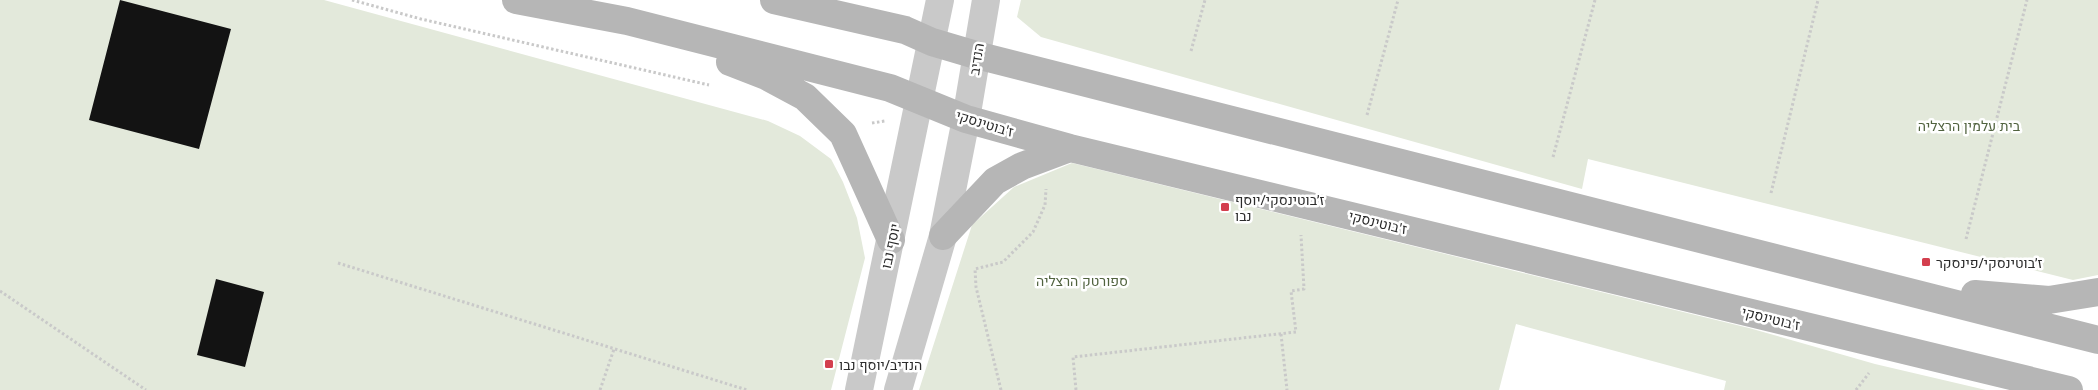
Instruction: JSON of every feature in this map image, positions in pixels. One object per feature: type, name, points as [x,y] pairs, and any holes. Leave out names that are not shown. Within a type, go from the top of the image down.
[{"type":"main road","name":"ז'בוטינסקי","points":[[516,0],[627,21],[890,88],[966,118],[1070,148],[2069,390]]},
{"type":"main road","points":[[774,0],[905,30],[932,42],[976,55],[1908,290],[2098,340]]},
{"type":"main road","points":[[627,21],[766,76],[804,97],[843,134],[892,240]]},
{"type":"main road","points":[[943,236],[995,181],[1022,166],[1070,148]]},
{"type":"main road","points":[[1908,290],[2049,300],[2098,292]]},
{"type":"street","points":[[919,101],[940,0]]},
{"type":"street","name":"הנדיב","points":[[966,118],[986,0]]},
{"type":"street","name":"יוסף נבו","points":[[859,390],[892,240],[919,101]]},
{"type":"street","points":[[898,390],[943,236],[966,118]]},
{"type":"path","points":[[352,0],[421,19],[714,86]]},
{"type":"path","points":[[1191,51],[1205,0]]},
{"type":"path","points":[[1367,115],[1398,0]]},
{"type":"path","points":[[1553,157],[1595,0]]},
{"type":"path","points":[[1771,194],[1818,0]]},
{"type":"path","points":[[1966,240],[2027,0]]},
{"type":"path","points":[[1001,390],[976,287],[975,268],[1003,262],[1033,232],[1044,205],[1047,181]]},
{"type":"path","points":[[1076,390],[1073,357],[1296,332],[1290,291],[1304,289],[1301,230]]},
{"type":"path","points":[[338,263],[747,390]]},
{"type":"path","points":[[0,291],[146,390]]},
{"type":"path","points":[[1282,334],[1287,390]]},
{"type":"path","points":[[600,390],[614,349]]},
{"type":"path","points":[[1856,390],[1872,368]]},
{"type":"green space","points":[[0,0],[324,0],[768,121],[800,136],[831,159],[843,182],[857,218],[865,258],[831,390],[0,390]]},
{"type":"green space","name":"בית עלמין הרצליה","points":[[1021,0],[2098,0],[2098,275],[2073,280],[1588,159],[1582,189],[1041,37],[1017,17]]},
{"type":"green space","name":"ספורטק הרצליה","points":[[1072,163],[1749,328],[1875,364],[1986,390],[1724,390],[1726,381],[1516,324],[1499,390],[919,390],[972,225],[1014,187]]},
{"type":"building","points":[[120,0],[231,29],[199,149],[89,120]]},
{"type":"building","points":[[216,279],[264,292],[245,367],[197,355]]},
{"type":"place","name":"ז׳בוטינסקי/יוסף נבו","points":[[1225,207]]},
{"type":"place","name":"ז׳בוטינסקי/פינסקר","points":[[1926,262]]},
{"type":"place","name":"הנדיב/יוסף נבו","points":[[829,364]]}]
